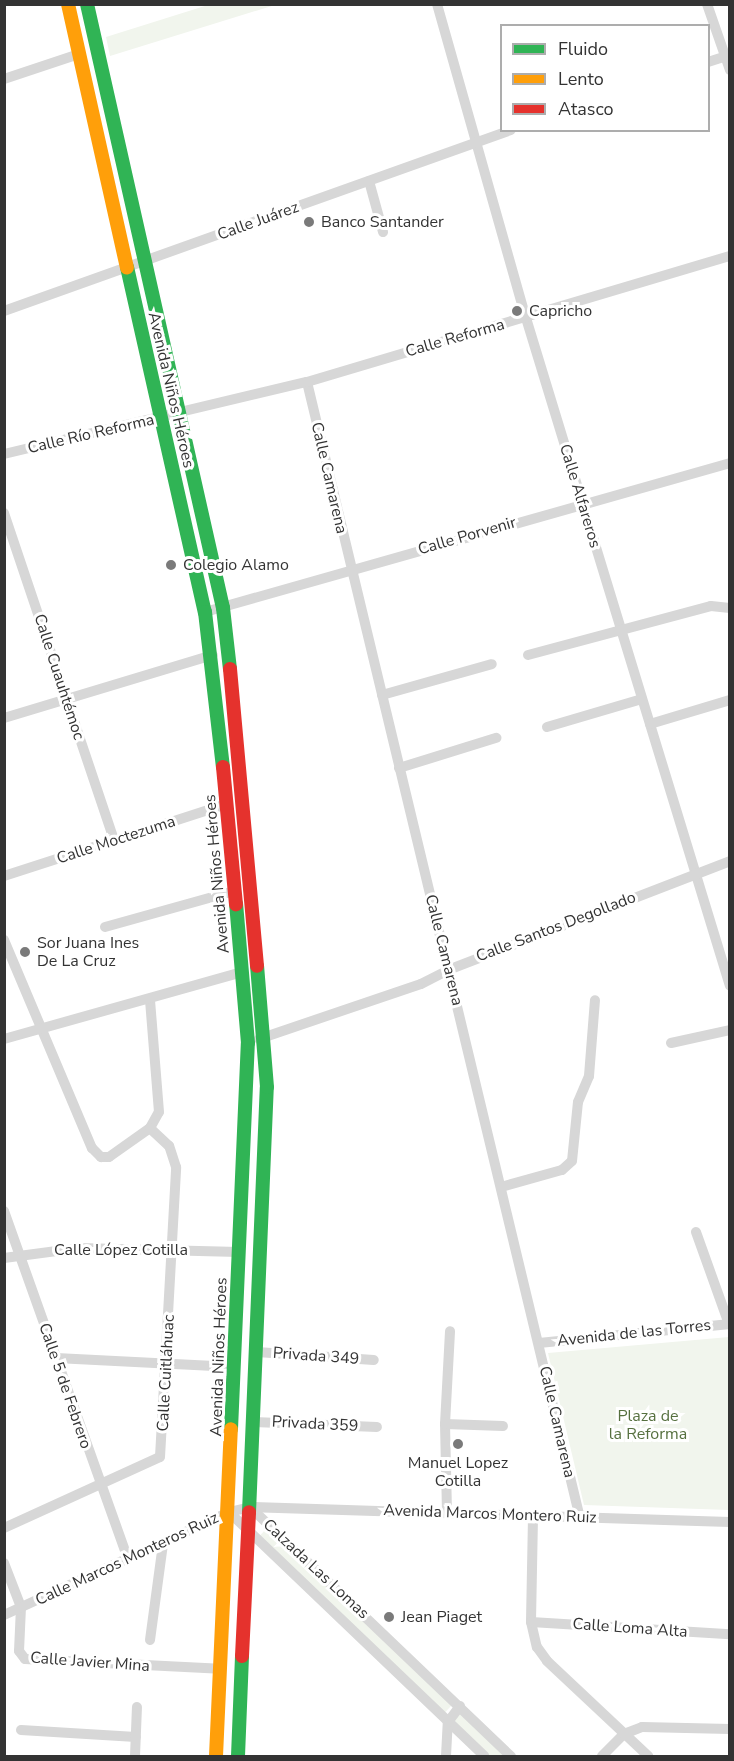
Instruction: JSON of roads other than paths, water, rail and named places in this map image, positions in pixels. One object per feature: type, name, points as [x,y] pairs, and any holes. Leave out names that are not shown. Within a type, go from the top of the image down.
[{"type":"main road","name":"Avenida Niños Héroes","points":[[87,4],[223,608],[239,747],[264,1037],[267,1088],[238,1756]]},
{"type":"main road","name":"Avenida Niños Héroes","points":[[68,5],[213,656],[242,972],[248,1043],[229,1512],[216,1756]]},
{"type":"street","name":"Calle Alfareros","points":[[437,4],[478,142],[526,318],[729,986]]},
{"type":"street","points":[[707,4],[727,55],[729,70]]},
{"type":"street","points":[[4,79],[79,54]]},
{"type":"street","points":[[710,61],[727,55]]},
{"type":"street","name":"Calle Juárez","points":[[4,311],[506,132]]},
{"type":"street","points":[[369,181],[383,232]]},
{"type":"street","name":"Calle Reforma","points":[[178,413],[307,382],[729,256]]},
{"type":"street","name":"Calle Camarena","points":[[307,382],[580,1518]]},
{"type":"street","name":"Calle Río Reforma","points":[[4,454],[178,413]]},
{"type":"street","name":"Calle Porvenir","points":[[205,612],[729,463]]},
{"type":"street","name":"Calle Cuauhtémoc","points":[[4,513],[114,840]]},
{"type":"street","points":[[528,655],[711,606],[729,608]]},
{"type":"street","points":[[4,718],[213,656]]},
{"type":"street","points":[[381,695],[492,664]]},
{"type":"street","points":[[547,727],[642,699]]},
{"type":"street","points":[[650,724],[729,700]]},
{"type":"street","points":[[399,768],[496,738]]},
{"type":"street","name":"Calle Moctezuma","points":[[4,876],[227,804]]},
{"type":"street","name":"Calle Santos Degollado","points":[[248,1043],[421,984],[448,970],[729,861]]},
{"type":"street","points":[[105,927],[234,891]]},
{"type":"street","points":[[4,940],[96,1154],[110,1157],[150,1128],[159,1112],[150,1001]]},
{"type":"street","points":[[4,1039],[42,1026],[150,1001],[242,972]]},
{"type":"street","points":[[501,1187],[562,1170],[572,1161],[578,1102],[589,1076],[594,1000]]},
{"type":"street","points":[[671,1043],[729,1030]]},
{"type":"street","name":"Calle Cuitláhuac","points":[[4,1528],[159,1457],[167,1362],[175,1162],[169,1146],[150,1128]]},
{"type":"street","name":"Calle 5 de Febrero","points":[[4,1211],[100,1486],[129,1559]]},
{"type":"street","points":[[696,1232],[729,1324]]},
{"type":"street","name":"Calle López Cotilla","points":[[4,1258],[19,1253],[79,1248],[173,1248],[239,1252]]},
{"type":"street","name":"Avenida de las Torres","points":[[539,1343],[729,1324]]},
{"type":"street","points":[[447,1512],[445,1424],[450,1331]]},
{"type":"street","name":"Privada 349","points":[[257,1352],[374,1360]]},
{"type":"street","points":[[56,1358],[234,1367]]},
{"type":"street","name":"Privada 359","points":[[254,1422],[377,1427]]},
{"type":"street","points":[[445,1424],[503,1426]]},
{"type":"street","name":"Avenida Marcos Montero Ruiz","points":[[250,1507],[729,1522]]},
{"type":"street","name":"Calle Marcos Monteros Ruiz","points":[[4,1615],[229,1512],[250,1507]]},
{"type":"street","name":"Calzada Las Lomas","points":[[250,1507],[512,1756]]},
{"type":"street","name":"Calzada Las Lomas","points":[[229,1512],[484,1756]]},
{"type":"street","points":[[533,1516],[531,1622],[537,1647],[547,1661],[648,1756]]},
{"type":"street","points":[[150,1640],[163,1544]]},
{"type":"street","name":"Calle Javier Mina","points":[[4,1563],[21,1607],[19,1651],[28,1661],[220,1669]]},
{"type":"street","name":"Calle Loma Alta","points":[[531,1622],[729,1634]]},
{"type":"street","points":[[135,1756],[137,1707]]},
{"type":"street","points":[[446,1756],[448,1722],[460,1707]]},
{"type":"street","points":[[602,1756],[624,1734],[656,1725],[729,1729]]},
{"type":"street","points":[[21,1730],[136,1737]]},
{"type":"place","name":"Banco Santander","points":[[309,222]]},
{"type":"place","name":"Capricho","points":[[517,311]]},
{"type":"place","name":"Colegio Alamo","points":[[171,565]]},
{"type":"place","name":"Sor Juana Ines De La Cruz","points":[[25,952]]},
{"type":"place","name":"Manuel Lopez Cotilla","points":[[458,1444]]},
{"type":"place","name":"Jean Piaget","points":[[389,1617]]},
{"type":"park label","name":"Plaza de la Reforma","points":[[648,1425]]}]
